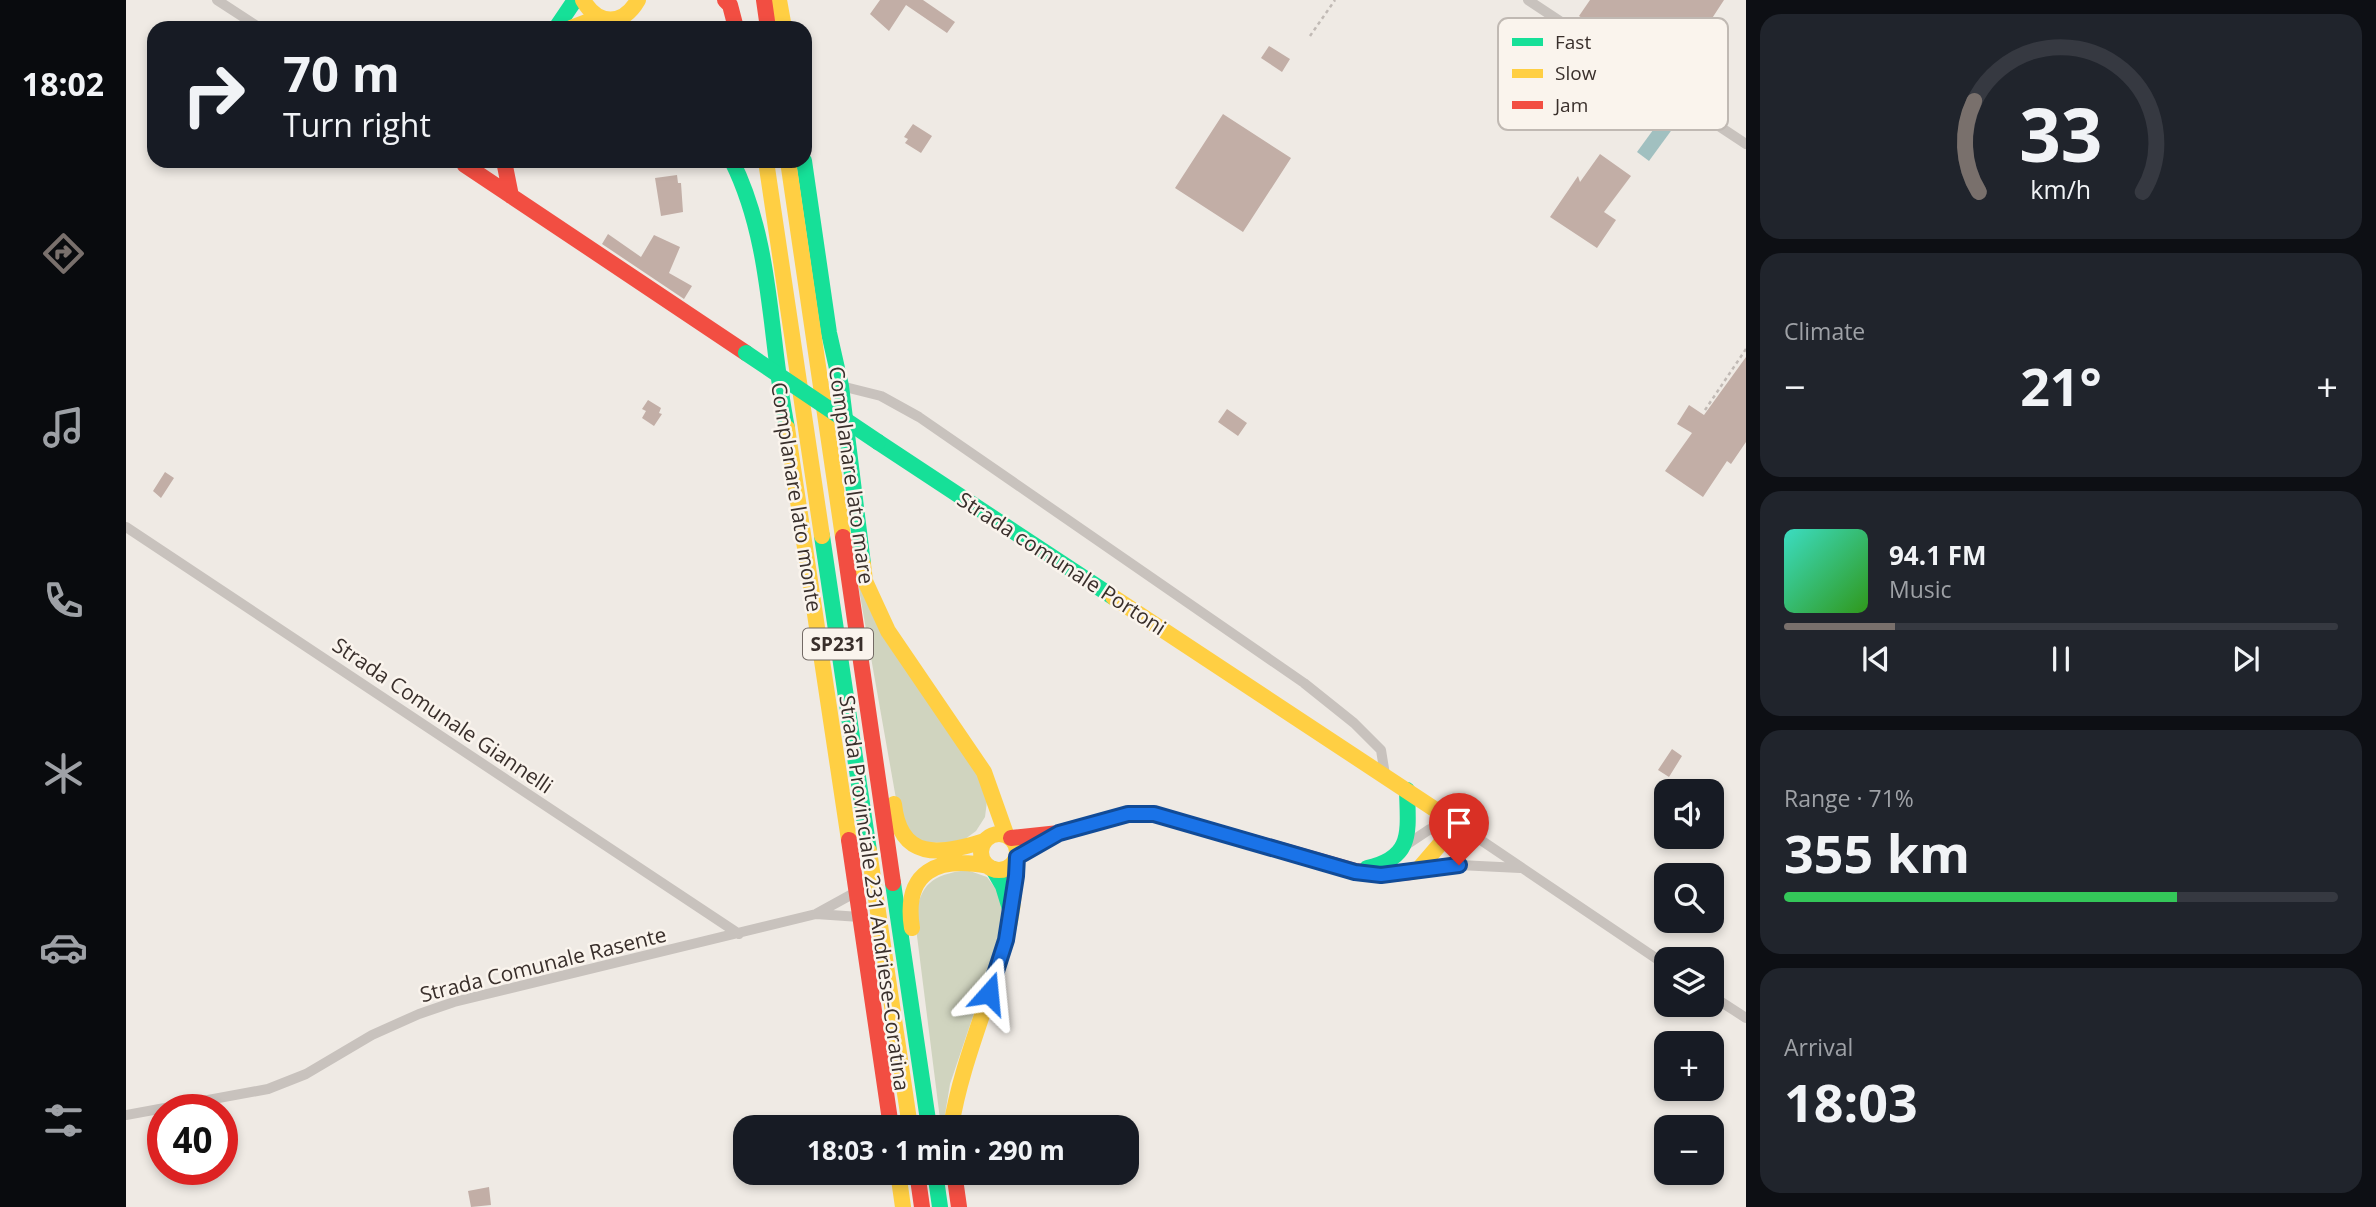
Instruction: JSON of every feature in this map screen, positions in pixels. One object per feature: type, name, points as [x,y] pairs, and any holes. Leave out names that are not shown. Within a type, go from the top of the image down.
[{"type":"main road","points":[[561,21],[575,0]]},
{"type":"main road","points":[[583,0],[587,9],[603,21]]},
{"type":"main road","points":[[725,0],[730,5],[734,21]]},
{"type":"main road","points":[[742,0],[745,21]]},
{"type":"main road","points":[[764,0],[767,21]]},
{"type":"main road","points":[[779,0],[782,21]]},
{"type":"main road","points":[[612,21],[634,13]]},
{"type":"main road","name":"Strada comunale Portoni","points":[[473,168],[512,197],[878,442],[1451,820]]},
{"type":"main road","points":[[506,168],[512,197]]},
{"type":"main road","name":"Complanare lato monte","points":[[735,168],[750,202],[768,288],[774,349],[792,451],[889,1115]]},
{"type":"main road","name":"Strada Provinciale 231 Andriese-Coratina","points":[[767,168],[908,1115]]},
{"type":"main road","name":"Strada Provinciale 231 Andriese-Coratina","points":[[789,168],[927,1115]]},
{"type":"main road","name":"Complanare lato mare","points":[[804,168],[841,386],[863,570],[869,592],[888,631],[984,772],[1009,836]]},
{"type":"main road","points":[[865,694],[881,728],[898,827],[907,840],[922,849],[944,852],[1000,833],[1009,836],[1059,833],[1128,814],[1154,814],[1355,872],[1381,875],[1416,870],[1441,843],[1451,820]]},
{"type":"main road","points":[[1355,872],[1390,862],[1403,847],[1408,822],[1407,790]]},
{"type":"main road","points":[[994,797],[982,857],[1003,886],[1011,911]]},
{"type":"main road","points":[[915,1031],[921,998],[909,903],[916,883],[929,870],[947,862],[965,860],[991,868],[1008,868],[1016,859],[1059,833]]},
{"type":"main road","points":[[952,1115],[954,1098],[1006,940],[1016,876],[1017,846],[1009,836]]},
{"type":"main road","points":[[900,1185],[903,1207]]},
{"type":"main road","points":[[919,1185],[922,1207]]},
{"type":"main road","points":[[937,1185],[940,1207]]},
{"type":"main road","points":[[956,1185],[959,1207]]},
{"type":"street","points":[[218,0],[250,21]]},
{"type":"street","points":[[1528,0],[1555,18]]},
{"type":"street","points":[[1725,130],[1746,144]]},
{"type":"street","points":[[841,386],[881,397],[919,417],[1304,683],[1354,723],[1381,750],[1385,775]]},
{"type":"street","name":"Strada Comunale Giannelli","points":[[126,527],[739,934]]},
{"type":"street","points":[[1403,847],[1430,829],[1451,820]]},
{"type":"street","name":"Strada comunale Portoni","points":[[1451,820],[1654,957]]},
{"type":"street","points":[[1416,870],[1459,865],[1520,868]]},
{"type":"street","points":[[816,914],[856,892]]},
{"type":"street","points":[[816,914],[860,917]]},
{"type":"street","name":"Strada Comunale Rasente","points":[[126,1115],[268,1089],[306,1074],[372,1035],[454,1002],[816,914]]},
{"type":"street","points":[[1724,1004],[1746,1018]]},
{"type":"path","points":[[1310,36],[1335,0]]},
{"type":"path","points":[[1705,410],[1746,349]]},
{"type":"green space","points":[[858,584],[883,637],[979,774],[987,801],[985,817],[976,831],[961,842],[922,843],[906,829],[898,810]]},
{"type":"green space","points":[[967,870],[987,877],[998,892],[1004,914],[988,972],[950,1084],[945,1115],[939,1115],[915,920],[920,898],[929,883]]},
{"type":"water","points":[[1653,130],[1672,130],[1649,161],[1637,152]]},
{"type":"building","points":[[880,0],[923,0],[955,22],[947,33],[906,5],[889,31],[870,14]]},
{"type":"building","points":[[1590,0],[1724,0],[1712,18],[1579,16]]},
{"type":"building","points":[[1269,46],[1290,59],[1282,72],[1261,58]]},
{"type":"building","points":[[1223,114],[1291,158],[1243,232],[1175,188]]},
{"type":"building","points":[[913,124],[932,136],[921,153],[905,143],[908,139],[904,137]]},
{"type":"building","points":[[1600,154],[1631,176],[1604,212],[1616,220],[1597,248],[1550,217],[1578,176],[1580,182]]},
{"type":"building","points":[[677,175],[678,183],[681,183],[683,212],[661,216],[655,178]]},
{"type":"building","points":[[608,234],[641,257],[654,235],[680,247],[669,273],[692,286],[684,299],[602,244]]},
{"type":"building","points":[[1746,357],[1746,442],[1731,464],[1727,461],[1703,497],[1665,471],[1692,433],[1677,424],[1689,405],[1704,415]]},
{"type":"building","points":[[648,400],[661,408],[659,413],[662,414],[654,426],[642,418],[646,411],[642,409]]},
{"type":"building","points":[[1227,409],[1247,423],[1238,436],[1218,422]]},
{"type":"building","points":[[165,472],[174,478],[161,498],[153,491]]},
{"type":"building","points":[[1672,749],[1682,756],[1669,777],[1658,770]]},
{"type":"building","points":[[489,1187],[491,1205],[471,1207],[468,1191]]},
{"type":"traffic: fast","points":[[561,21],[575,0]]},
{"type":"traffic: fast","points":[[735,168],[745,192],[763,258],[787,428]]},
{"type":"traffic: fast","points":[[805,168],[829,333],[841,386],[863,564]]},
{"type":"traffic: fast","points":[[746,353],[878,442]]},
{"type":"traffic: fast","points":[[878,442],[1113,597]]},
{"type":"traffic: fast","points":[[822,536],[869,851]]},
{"type":"traffic: fast","points":[[1367,868],[1382,863],[1401,850],[1407,830],[1407,790]]},
{"type":"traffic: fast","points":[[993,869],[1003,886],[1010,909]]},
{"type":"traffic: fast","points":[[893,883],[927,1115]]},
{"type":"traffic: fast","points":[[937,1185],[940,1207]]},
{"type":"traffic: slow","points":[[583,0],[596,15],[610,20],[625,15],[638,0]]},
{"type":"traffic: slow","points":[[779,0],[783,21]]},
{"type":"traffic: slow","points":[[589,21],[597,18]]},
{"type":"traffic: slow","points":[[767,168],[822,536]]},
{"type":"traffic: slow","points":[[789,168],[843,537]]},
{"type":"traffic: slow","points":[[787,428],[849,840]]},
{"type":"traffic: slow","points":[[863,564],[865,581],[888,631],[984,772],[1006,834]]},
{"type":"traffic: slow","points":[[1113,597],[1451,820],[1441,843],[1417,871],[1411,872]]},
{"type":"traffic: slow","points":[[894,804],[904,836],[925,849],[952,849],[984,841]]},
{"type":"traffic: slow","points":[[999,834],[1012,839],[1017,852],[1012,865],[999,870],[986,865],[981,852],[986,839],[999,834]]},
{"type":"traffic: slow","points":[[1017,857],[1054,836]]},
{"type":"traffic: slow","points":[[869,851],[908,1115]]},
{"type":"traffic: slow","points":[[953,1115],[962,1077],[1008,930],[1014,895],[1015,860]]},
{"type":"traffic: slow","points":[[912,928],[913,893],[928,872],[954,863],[988,866]]},
{"type":"traffic: slow","points":[[900,1185],[903,1207]]},
{"type":"traffic: jam","points":[[725,0],[730,5],[734,21]]},
{"type":"traffic: jam","points":[[764,0],[767,21]]},
{"type":"traffic: jam","points":[[469,168],[746,353]]},
{"type":"traffic: jam","points":[[505,168],[511,196]]},
{"type":"traffic: jam","points":[[843,537],[893,883]]},
{"type":"traffic: jam","points":[[1011,838],[1059,833],[1128,814],[1154,814],[1355,871],[1381,875],[1411,872]]},
{"type":"traffic: jam","points":[[849,840],[889,1115]]},
{"type":"traffic: jam","points":[[919,1185],[922,1207]]},
{"type":"traffic: jam","points":[[956,1185],[959,1207]]},
{"type":"route","points":[[989,993],[1006,940],[1017,857],[1059,833],[1128,814],[1154,814],[1355,872],[1381,875],[1459,865]]}]
